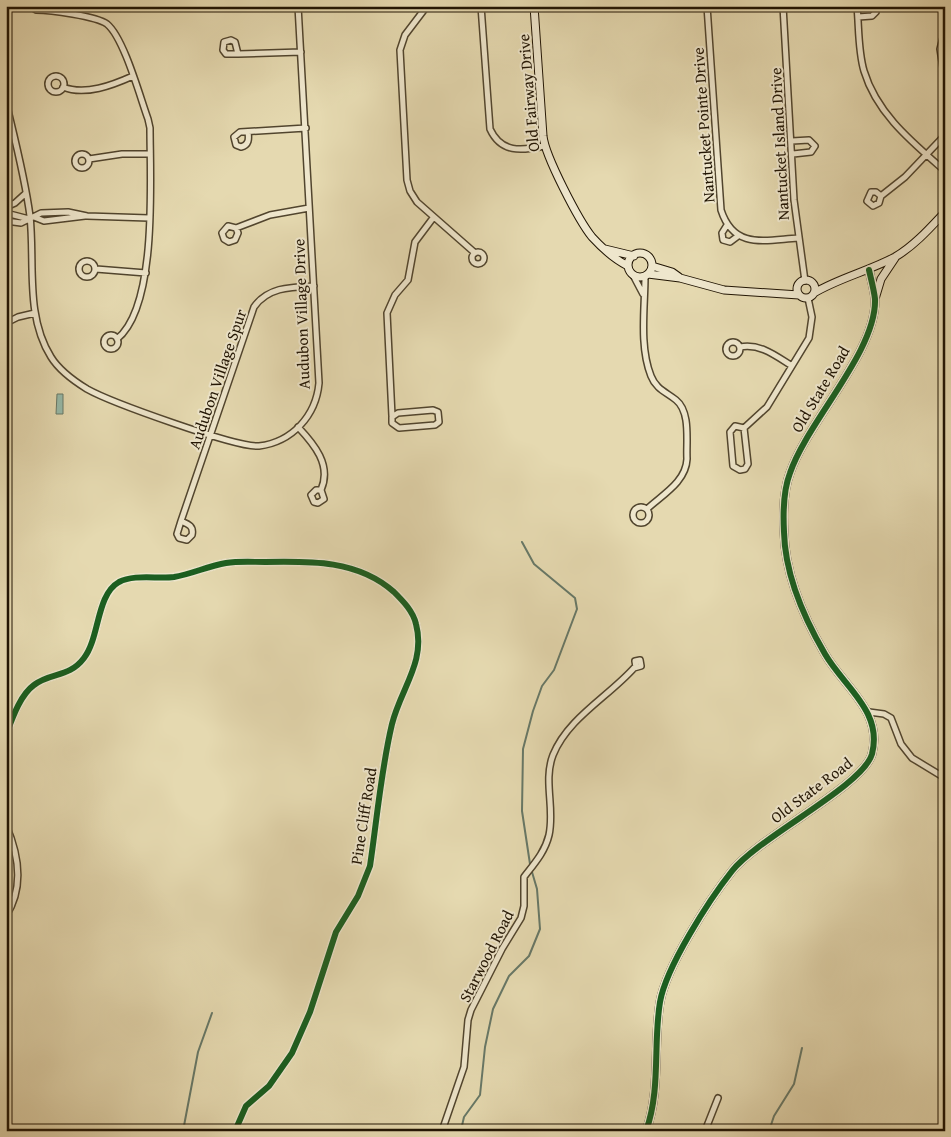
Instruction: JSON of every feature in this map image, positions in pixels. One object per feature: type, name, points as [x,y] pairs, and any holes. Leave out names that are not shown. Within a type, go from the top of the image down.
[{"type":"street","points":[[30,6],[36,10],[44,8],[108,25],[118,38],[150,128],[146,272],[124,334],[117,339]]},
{"type":"street","name":"Audubon Village Drive","points":[[6,102],[32,218],[35,313],[40,336],[51,357],[88,390],[122,403],[247,445],[258,446],[279,441],[298,428],[314,408],[319,383],[298,6]]},
{"type":"street","points":[[428,6],[405,35],[400,50],[407,180],[413,197],[434,218],[475,253]]},
{"type":"street","points":[[481,6],[490,129],[497,140],[511,149],[524,150],[544,146]]},
{"type":"street","name":"Old Fairway Drive","points":[[534,6],[544,146],[589,232],[606,249],[609,255],[628,266]]},
{"type":"street","name":"Nantucket Pointe Drive","points":[[707,6],[721,210],[727,225],[738,236]]},
{"type":"street","name":"Nantucket Island Drive","points":[[783,6],[793,154],[794,200],[798,238],[808,282]]},
{"type":"street","points":[[857,6],[861,56],[872,90],[890,119],[945,171]]},
{"type":"street","points":[[858,17],[872,16],[876,12],[877,6]]},
{"type":"street","points":[[945,30],[940,49],[945,80]]},
{"type":"street","points":[[238,54],[235,42],[228,40],[224,42],[222,48],[224,52],[229,54],[238,54],[300,52]]},
{"type":"street","points":[[63,87],[77,90],[95,88],[114,85],[133,76]]},
{"type":"street","points":[[248,132],[249,141],[241,147],[236,145],[235,135],[240,132],[306,128]]},
{"type":"street","points":[[881,196],[906,177],[945,135]]},
{"type":"street","points":[[792,140],[809,140],[815,146],[811,152],[793,154]]},
{"type":"street","points":[[89,159],[122,154],[150,154]]},
{"type":"street","points":[[6,207],[15,203],[26,193]]},
{"type":"street","points":[[236,228],[270,214],[309,208]]},
{"type":"street","points":[[6,221],[18,223],[41,213],[68,212],[87,216],[149,218]]},
{"type":"street","points":[[633,275],[680,278],[724,290],[780,292],[811,296],[830,283],[869,270],[897,256],[925,233],[945,212]]},
{"type":"street","points":[[6,213],[32,218]]},
{"type":"street","points":[[392,416],[398,413],[433,410],[438,412],[440,419],[435,425],[399,428],[392,423],[386,313],[395,295],[408,280],[415,242],[434,218]]},
{"type":"street","points":[[727,225],[722,233],[723,240],[730,242],[738,236],[756,240],[798,238]]},
{"type":"street","points":[[606,249],[634,256],[646,255],[652,266],[672,272],[680,278]]},
{"type":"street","points":[[634,256],[628,266],[642,294]]},
{"type":"street","points":[[875,300],[881,279],[897,256]]},
{"type":"street","points":[[647,509],[680,480],[684,473],[687,459],[685,416],[682,408],[678,401],[655,384],[648,367],[642,294],[646,275],[652,266]]},
{"type":"street","points":[[96,269],[146,272]]},
{"type":"street","name":"Old State Road","points":[[646,1131],[654,1100],[660,1000],[668,979],[696,924],[714,895],[747,854],[839,789],[869,762],[874,737],[869,712],[826,655],[795,590],[787,561],[784,500],[793,464],[854,361],[869,326],[875,300],[869,270]]},
{"type":"street","points":[[780,292],[808,282],[830,283]]},
{"type":"street","points":[[744,428],[767,407],[811,332],[811,296],[808,282]]},
{"type":"street","points":[[798,285],[799,295]]},
{"type":"street","name":"Audubon Village Spur","points":[[180,521],[252,314],[258,302],[275,290],[314,286]]},
{"type":"street","points":[[6,323],[18,317],[35,313]]},
{"type":"street","points":[[740,347],[755,346],[767,350],[792,366]]},
{"type":"street","points":[[735,426],[744,428],[748,464],[745,469],[740,470],[733,466],[730,434],[735,426]]},
{"type":"street","points":[[298,428],[315,446],[322,459],[323,482],[320,490]]},
{"type":"street","name":"Pine Cliff Road","points":[[6,735],[27,690],[35,683],[71,671],[85,657],[95,640],[103,602],[119,582],[131,579],[173,577],[226,563],[307,561],[352,568],[388,587],[409,608],[416,622],[418,635],[417,660],[392,722],[370,866],[366,881],[336,932],[310,1012],[292,1053],[269,1086],[246,1106],[235,1131]]},
{"type":"street","name":"Starwood Road","points":[[442,1131],[464,1067],[468,1020],[471,1010],[502,949],[521,918],[524,906],[524,877],[536,863],[549,836],[549,771],[554,753],[588,710],[636,667]]},
{"type":"street","points":[[869,712],[884,714],[892,718],[902,744],[912,758],[945,778]]},
{"type":"street","points":[[6,825],[14,844],[18,889],[14,904],[6,916]]},
{"type":"street","points":[[705,1131],[718,1098]]},
{"type":"shaded area","points":[[57,394],[63,394],[63,414],[56,414]]},
{"type":"waterway","points":[[522,542],[534,564],[575,598],[577,609],[554,670],[542,686],[523,749],[522,811],[530,864]]},
{"type":"waterway","points":[[461,1130],[464,1117],[480,1095],[485,1047],[493,1009],[509,976],[529,956],[540,929],[537,889],[532,872]]},
{"type":"waterway","points":[[183,1131],[198,1052],[212,1013]]},
{"type":"waterway","points":[[769,1131],[774,1116],[794,1084],[802,1048]]},
{"type":"cycle path","points":[[646,1131],[654,1099],[660,1002],[671,971],[690,934],[732,871],[745,858],[850,781],[865,767],[872,754],[874,739],[872,725],[867,712],[825,654],[797,596],[785,548],[784,517],[786,487],[790,473],[799,453],[865,341],[873,319],[875,299],[869,270]]},
{"type":"cycle path","points":[[6,735],[17,708],[29,689],[40,681],[72,669],[84,658],[93,639],[106,596],[119,582],[125,580],[139,577],[174,577],[219,564],[236,562],[317,563],[349,568],[380,581],[397,595],[413,615],[418,638],[418,651],[411,675],[396,711],[388,741],[370,866],[358,896],[336,932],[310,1012],[292,1053],[269,1086],[246,1106],[235,1131]]}]
